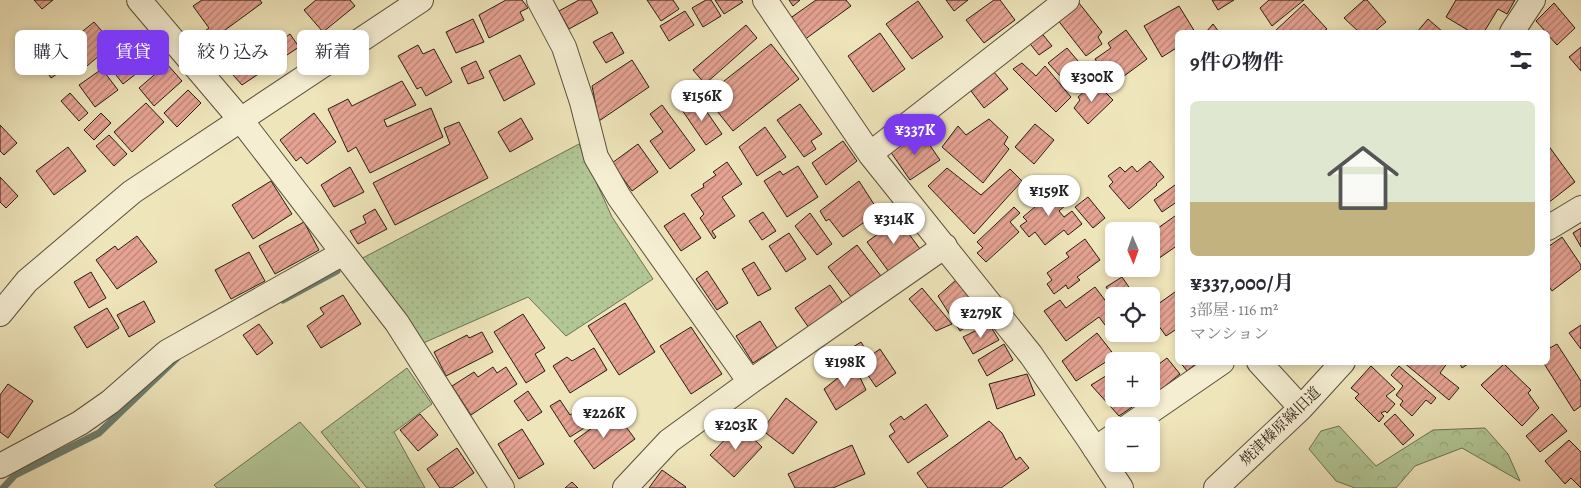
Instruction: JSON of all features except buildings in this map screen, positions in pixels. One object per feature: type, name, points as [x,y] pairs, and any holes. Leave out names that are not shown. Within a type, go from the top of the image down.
[{"type":"street","points":[[138,0],[240,120],[397,323],[502,488]]},
{"type":"street","points":[[0,314],[27,281],[132,192],[421,0]]},
{"type":"street","points":[[539,0],[564,47],[582,102],[596,157],[619,197],[750,382]]},
{"type":"street","points":[[765,0],[870,154],[1104,443],[1121,488]]},
{"type":"street","points":[[870,154],[1067,0]]},
{"type":"street","points":[[1513,30],[1533,0]]},
{"type":"street","points":[[1550,227],[1581,208]]},
{"type":"street","points":[[625,488],[669,441],[945,246]]},
{"type":"street","points":[[0,466],[80,423],[110,402],[167,352],[343,253]]},
{"type":"street","points":[[1142,417],[1218,365]]},
{"type":"street","points":[[1262,365],[1301,408]]},
{"type":"street","name":"焼津榛原線旧道","points":[[1216,488],[1301,408],[1340,365]]},
{"type":"green space","points":[[579,144],[612,217],[653,279],[566,336],[528,297],[421,344],[357,261]]},
{"type":"green space","points":[[407,368],[432,404],[394,432],[425,488],[367,488],[321,432]]},
{"type":"green space","points":[[300,422],[360,488],[217,488],[214,485]]},
{"type":"green space","points":[[1339,426],[1376,466],[1433,430],[1485,428],[1508,454],[1520,481],[1462,448],[1415,466],[1396,488],[1355,488],[1336,481],[1309,449],[1321,431]]},
{"type":"waterway","points":[[283,300],[337,271]]},
{"type":"waterway","points":[[3,488],[15,475],[99,433],[177,358]]}]
